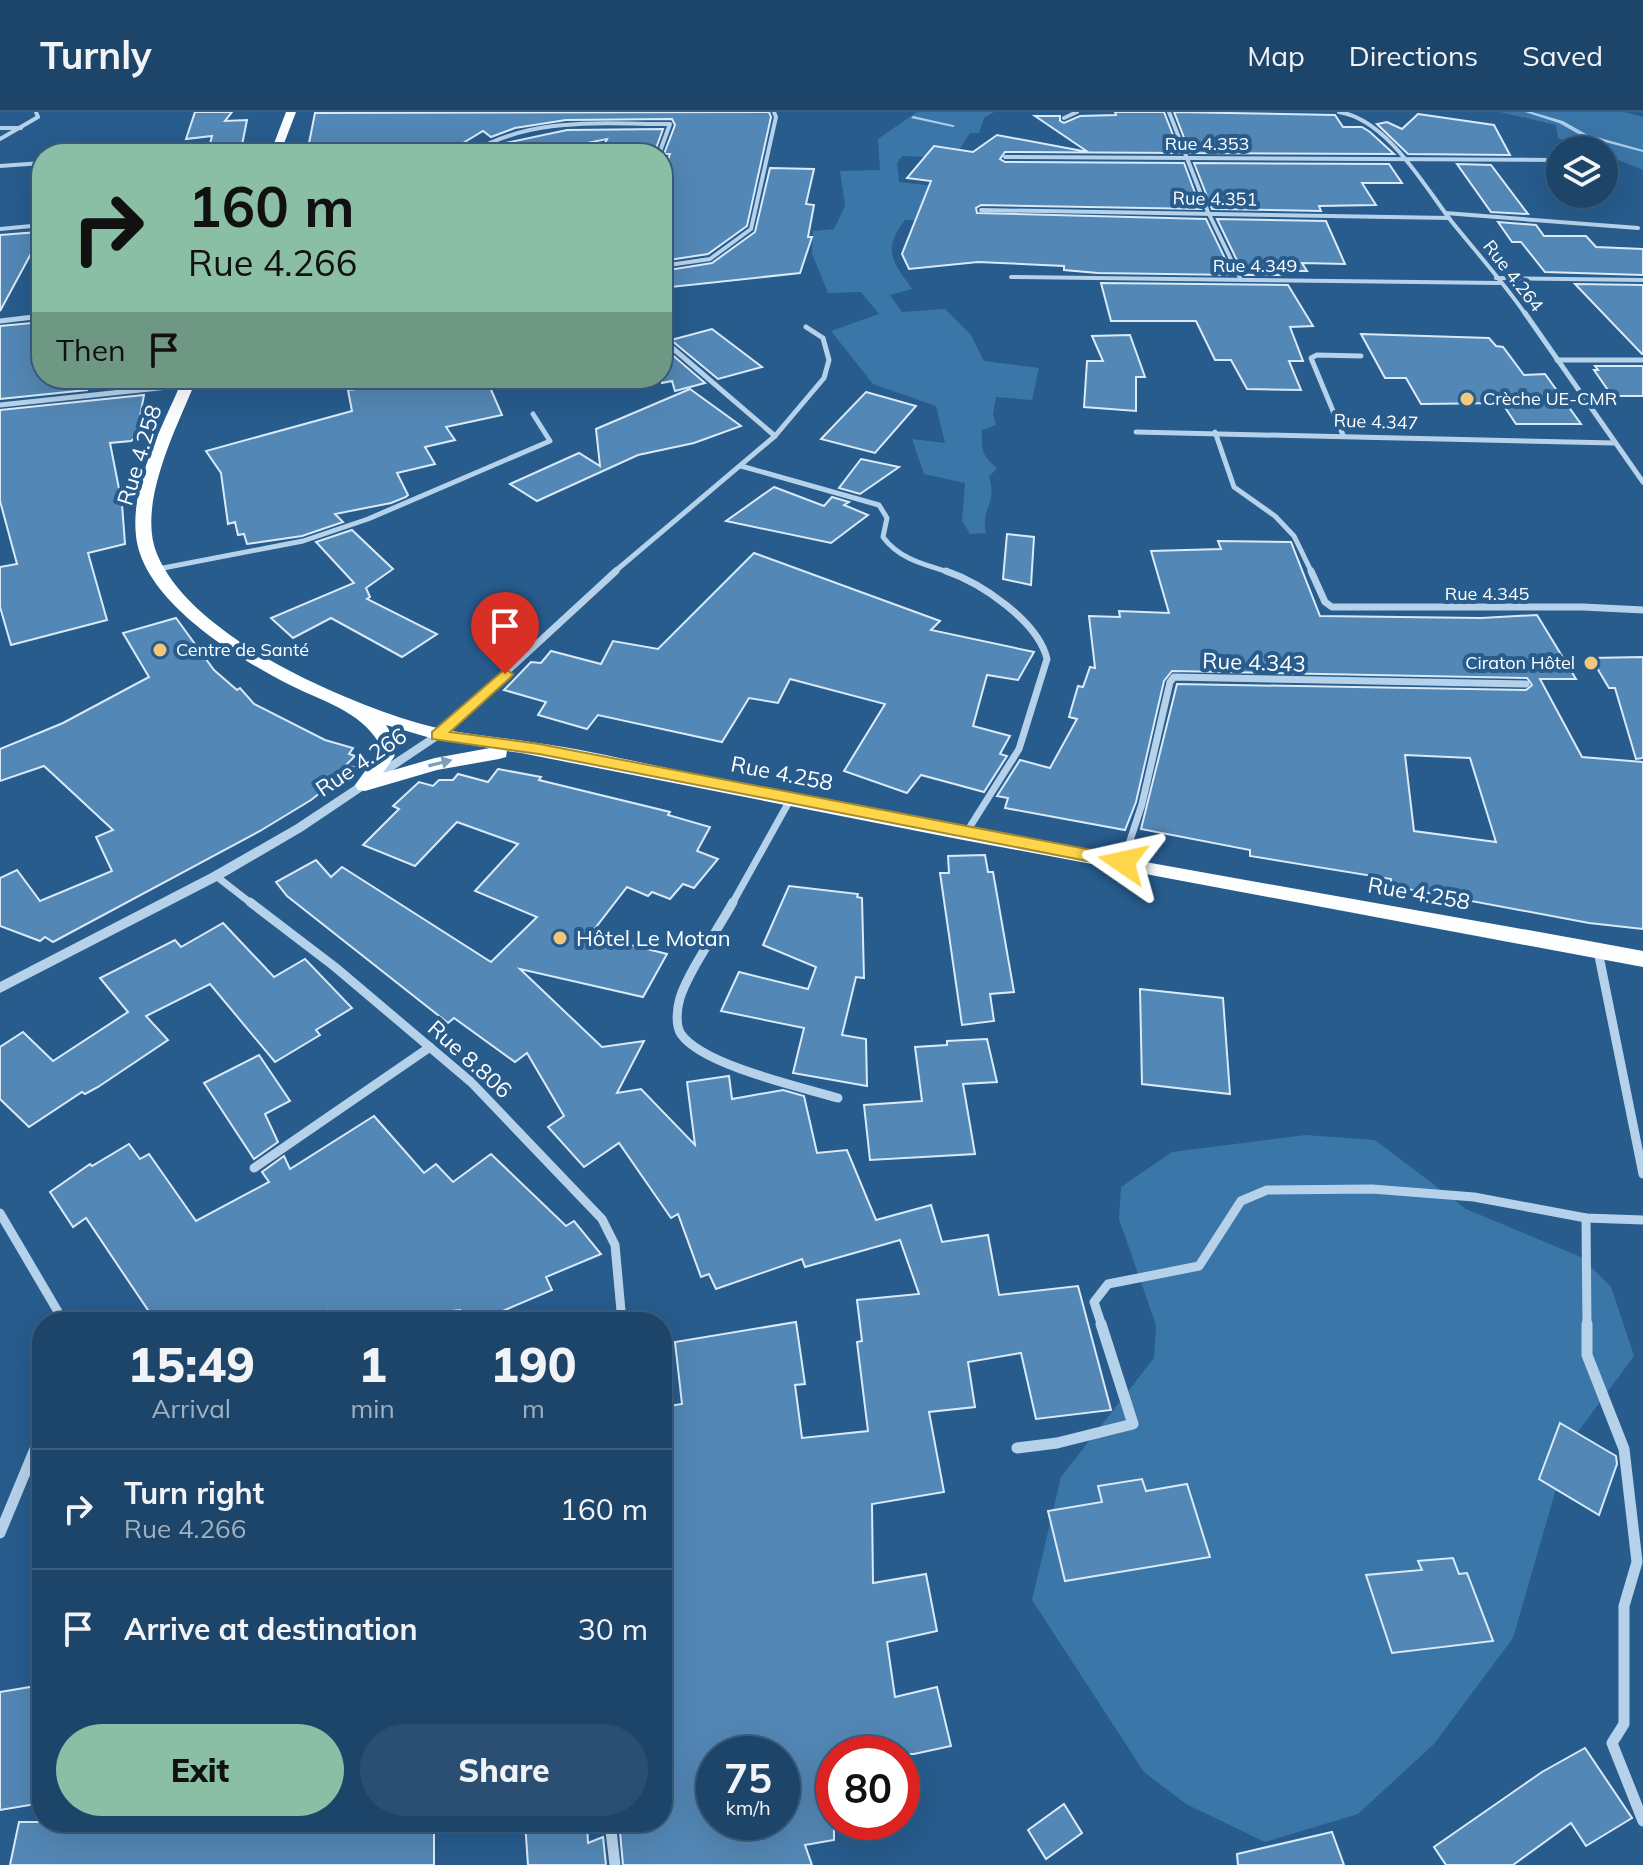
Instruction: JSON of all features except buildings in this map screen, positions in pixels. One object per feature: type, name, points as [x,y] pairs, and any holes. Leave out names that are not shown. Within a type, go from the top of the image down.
[{"type":"highway","points":[[278,144],[291,112]]},
{"type":"highway","name":"Rue 4.258","points":[[186,388],[146,496],[143,526],[147,552],[176,596],[243,653],[289,679],[354,706],[437,735],[539,749],[790,800],[1643,959]]},
{"type":"highway","points":[[354,706],[381,731],[388,743],[385,757],[365,785]]},
{"type":"highway","points":[[365,785],[467,757],[539,749]]},
{"type":"street","points":[[0,139],[38,117],[36,112]]},
{"type":"street","points":[[672,265],[710,259],[748,233],[754,223],[776,117],[774,112]]},
{"type":"street","points":[[1064,118],[1077,112]]},
{"type":"street","points":[[1169,112],[1208,212],[1241,280]]},
{"type":"street","name":"Rue 4.264","points":[[1339,112],[1357,115],[1408,159],[1557,360],[1614,443],[1640,473],[1643,482]]},
{"type":"street","points":[[488,144],[532,129],[566,124],[670,124],[663,144]]},
{"type":"street","points":[[0,128],[22,128]]},
{"type":"street","name":"Rue 4.353","points":[[1005,157],[1546,160]]},
{"type":"street","points":[[0,166],[32,164]]},
{"type":"street","name":"Rue 4.351","points":[[981,210],[1447,215],[1638,228]]},
{"type":"street","points":[[0,229],[32,226]]},
{"type":"street","name":"Rue 4.349","points":[[1011,277],[1643,280]]},
{"type":"street","points":[[0,321],[32,317]]},
{"type":"street","name":"Rue 4.266","points":[[0,988],[216,876],[299,828],[437,735],[627,561],[775,436],[824,378],[829,360],[823,338],[806,327]]},
{"type":"street","points":[[672,348],[775,436]]},
{"type":"street","points":[[1343,435],[1311,358],[1317,355],[1361,356]]},
{"type":"street","points":[[1557,360],[1643,360]]},
{"type":"street","points":[[0,405],[139,388]]},
{"type":"street","points":[[157,569],[303,541],[368,519],[550,441],[533,414]]},
{"type":"street","name":"Rue 4.347","points":[[1136,432],[1614,443]]},
{"type":"street","name":"Rue 4.345","points":[[1215,432],[1234,487],[1275,516],[1294,536],[1325,602],[1332,607],[1583,607],[1643,610]]},
{"type":"street","points":[[741,466],[879,505],[887,514],[889,523],[883,537],[889,548],[900,556],[964,578],[998,597],[1042,644],[1047,659],[1019,749],[966,833]]},
{"type":"street","name":"Rue 4.343","points":[[1123,862],[1142,804],[1170,682],[1174,677],[1526,684]]},
{"type":"street","points":[[790,800],[680,997],[677,1021],[681,1035],[696,1048],[751,1072],[838,1098]]},
{"type":"street","name":"Rue 8.806","points":[[216,876],[313,949],[471,1082],[602,1219],[615,1245],[621,1312]]},
{"type":"street","points":[[1597,950],[1643,1174]]},
{"type":"street","points":[[254,1168],[430,1047]]},
{"type":"street","points":[[1017,1448],[1057,1443],[1133,1424],[1094,1302],[1108,1284],[1199,1266],[1241,1201],[1267,1190],[1372,1189],[1474,1197],[1586,1218],[1643,1220]]},
{"type":"street","points":[[0,1213],[58,1312]]},
{"type":"street","points":[[1586,1218],[1587,1355],[1624,1449],[1637,1562],[1624,1606],[1624,1724],[1612,1743],[1643,1821]]},
{"type":"street","points":[[0,1533],[32,1456]]},
{"type":"street","points":[[611,1832],[615,1865]]},
{"type":"shaded area","points":[[917,112],[994,112],[984,118],[979,133],[970,133],[960,149],[938,147],[925,157],[902,156],[897,163],[899,182],[934,186],[930,220],[905,220],[892,248],[895,263],[912,289],[890,295],[902,312],[945,309],[971,335],[984,361],[1039,368],[1032,400],[996,397],[993,414],[996,425],[982,430],[984,452],[997,468],[989,477],[991,494],[985,518],[986,533],[970,534],[962,521],[965,483],[924,474],[912,439],[945,443],[936,406],[873,384],[831,331],[879,314],[861,292],[828,293],[812,254],[813,231],[834,229],[845,206],[840,171],[880,170],[878,139]]},
{"type":"shaded area","points":[[1500,112],[1624,112],[1643,117],[1643,170],[1618,160],[1618,136],[1558,136],[1556,125]]},
{"type":"shaded area","points":[[1305,1135],[1375,1140],[1466,1209],[1581,1257],[1611,1287],[1634,1356],[1569,1444],[1513,1638],[1434,1744],[1358,1814],[1265,1842],[1186,1804],[1144,1772],[1032,1600],[1061,1477],[1154,1358],[1156,1325],[1119,1219],[1121,1187],[1172,1152]]},
{"type":"waterway","points":[[1527,112],[1561,122],[1584,135],[1643,151]]},
{"type":"waterway","points":[[913,117],[953,126]]},
{"type":"place","name":"Crèche UE-CMR","points":[[1467,399]]},
{"type":"place","name":"Centre de Santé","points":[[160,650]]},
{"type":"place","name":"Ciraton Hôtel","points":[[1591,663]]},
{"type":"place","name":"Hôtel Le Motan","points":[[560,938]]},
{"type":"route","points":[[505,674],[437,735],[539,749],[1123,862]]}]
